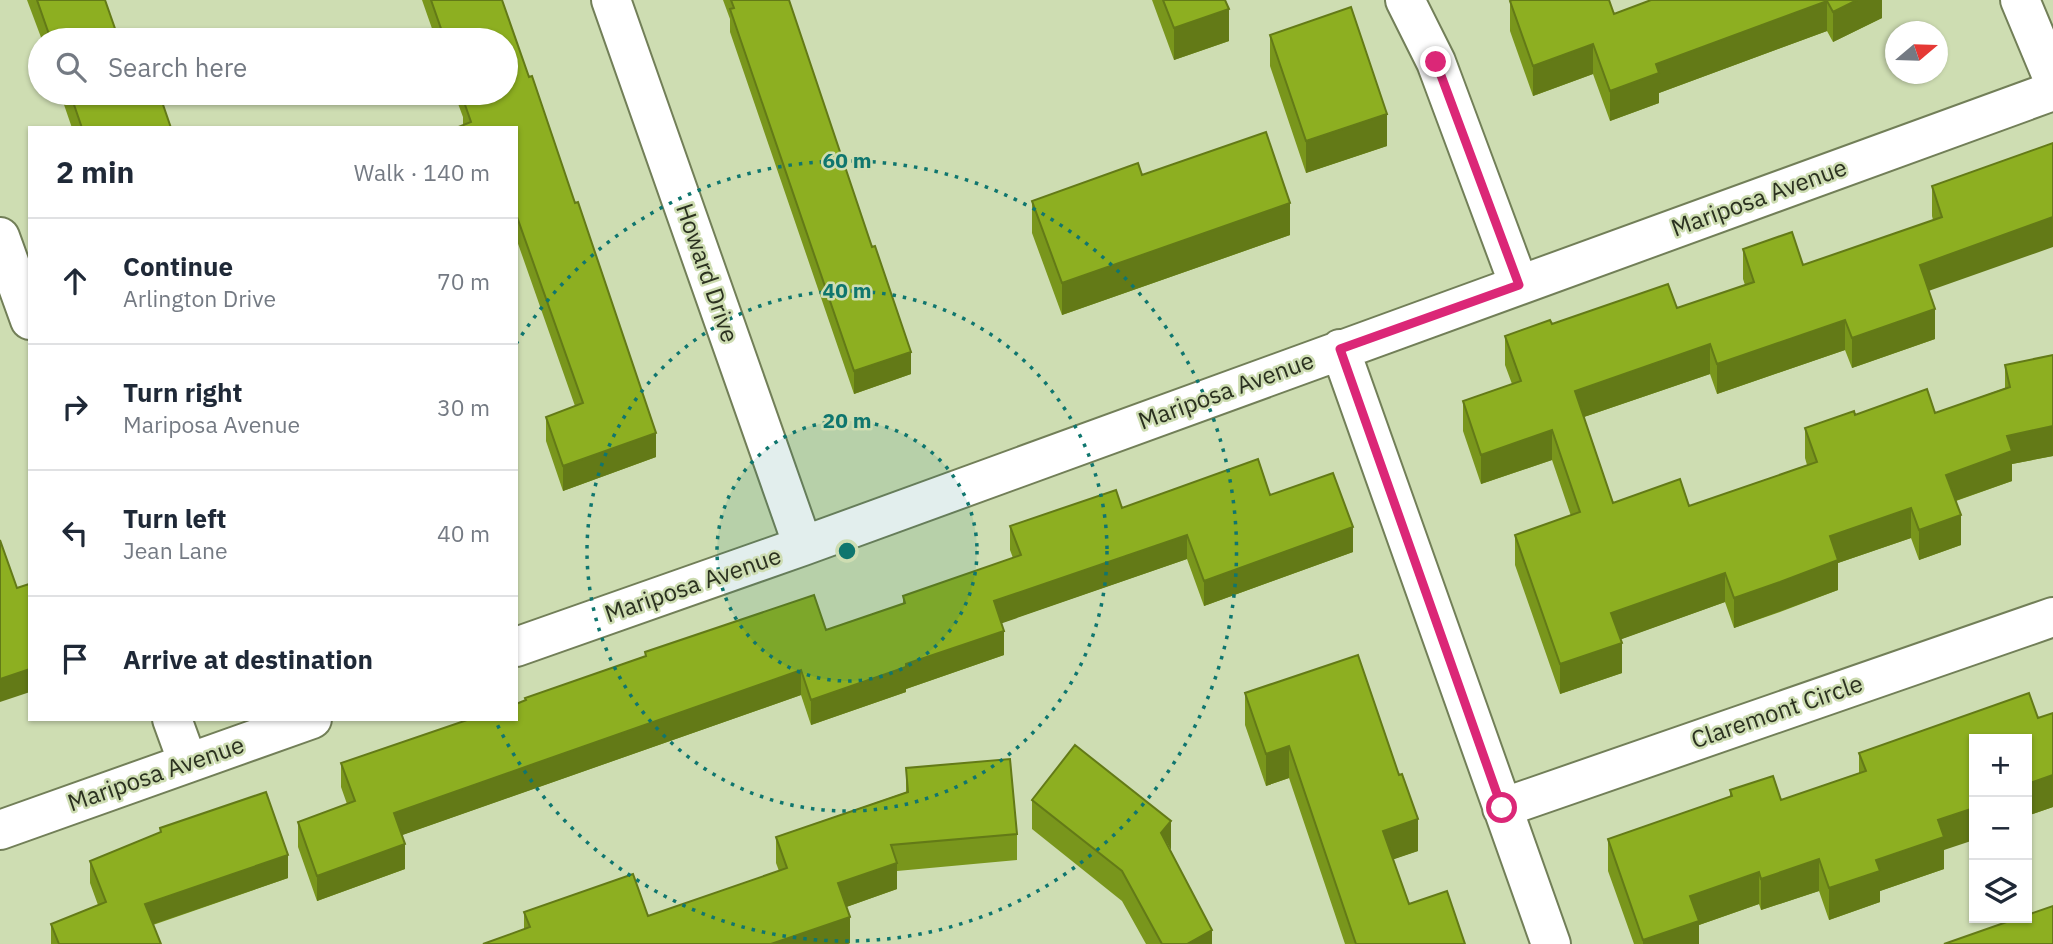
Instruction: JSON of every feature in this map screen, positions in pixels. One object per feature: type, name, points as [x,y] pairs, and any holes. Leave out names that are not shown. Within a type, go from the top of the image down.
[{"type":"street","name":"Howard Drive","points":[[611,0],[803,547]]},
{"type":"street","points":[[1405,0],[1436,62],[1519,285]]},
{"type":"street","points":[[2021,0],[2053,79]]},
{"type":"street","name":"Mariposa Avenue","points":[[518,647],[803,547],[2053,91]]},
{"type":"street","points":[[0,237],[28,314]]},
{"type":"street","points":[[1340,349],[1550,944]]},
{"type":"street","name":"Claremont Circle","points":[[1502,808],[2053,617]]},
{"type":"street","points":[[173,721],[188,763]]},
{"type":"street","name":"Mariposa Avenue","points":[[0,830],[306,721]]},
{"type":"building","points":[[37,0],[105,0],[115,28],[47,28]]},
{"type":"building","points":[[431,0],[502,0],[512,28],[441,28]]},
{"type":"building","points":[[731,0],[789,0],[872,247],[875,246],[911,352],[854,371],[730,9],[734,8]]},
{"type":"building","points":[[1163,0],[1225,0],[1229,9],[1174,28]]},
{"type":"building","points":[[1609,0],[1614,14],[1651,0],[1857,0],[1833,12],[1827,1],[1656,64],[1659,73],[1610,91],[1593,44],[1533,66],[1510,1]]},
{"type":"building","points":[[1351,7],[1387,114],[1306,141],[1270,35]]},
{"type":"building","points":[[518,46],[529,77],[532,76],[575,203],[578,202],[656,433],[563,466],[546,417],[583,403],[518,220],[518,126],[461,126],[471,122],[465,105],[518,105]]},
{"type":"building","points":[[74,105],[163,105],[170,126],[81,126]]},
{"type":"building","points":[[1266,132],[1290,203],[1062,283],[1032,201],[1138,163],[1142,175]]},
{"type":"building","points":[[2053,143],[2053,217],[1920,265],[1935,309],[1852,338],[1845,320],[1717,364],[1710,344],[1575,391],[1613,503],[1680,479],[1689,506],[1817,462],[1805,428],[1854,411],[1855,415],[1927,389],[1935,413],[2010,387],[2005,365],[2053,355],[2053,426],[2007,436],[2012,451],[1946,475],[1961,515],[1919,530],[1911,508],[1830,536],[1838,560],[1780,582],[1734,598],[1725,573],[1611,613],[1622,643],[1560,664],[1515,535],[1580,512],[1552,430],[1481,455],[1463,401],[1521,381],[1505,336],[1550,320],[1552,324],[1668,284],[1677,308],[1754,282],[1743,249],[1792,232],[1803,265],[1942,217],[1932,186]]},
{"type":"building","points":[[1258,459],[1270,495],[1333,473],[1353,527],[1204,581],[1187,535],[994,601],[1004,631],[906,664],[906,667],[811,700],[801,670],[394,813],[405,844],[317,876],[298,822],[355,801],[341,763],[464,721],[518,721],[518,703],[526,700],[525,698],[646,656],[645,652],[814,595],[826,630],[905,603],[903,596],[1021,555],[1010,526],[1116,490],[1122,508]]},
{"type":"building","points":[[0,540],[17,588],[28,584],[28,670],[0,679]]},
{"type":"building","points":[[1358,655],[1399,775],[1402,774],[1418,819],[1383,831],[1409,904],[1447,891],[1465,944],[1356,944],[1289,746],[1266,754],[1245,693]]},
{"type":"building","points":[[2029,693],[2038,718],[2053,713],[2053,775],[2032,782],[2032,734],[1969,734],[1969,810],[1938,820],[1944,837],[1876,860],[1880,871],[1829,888],[1819,859],[1761,879],[1759,872],[1690,896],[1699,921],[1643,940],[1608,839],[1732,796],[1730,790],[1773,776],[1781,800],[1866,771],[1859,753]]},
{"type":"building","points":[[1075,745],[1171,821],[1161,833],[1212,930],[1187,944],[1162,944],[1122,871],[1032,800]]},
{"type":"building","points":[[1010,759],[1017,834],[891,845],[897,863],[838,883],[850,917],[771,944],[483,944],[530,927],[524,912],[633,874],[648,916],[787,868],[776,837],[908,792],[906,768]]},
{"type":"building","points":[[266,792],[288,855],[145,904],[161,944],[59,944],[51,924],[106,902],[90,861],[161,832],[160,828]]},
{"type":"building","points":[[2053,906],[2053,944],[1944,944],[2004,923],[2032,923],[2032,913]]},
{"type":"route","points":[[1436,62],[1519,285],[1340,349],[1502,808]]}]
